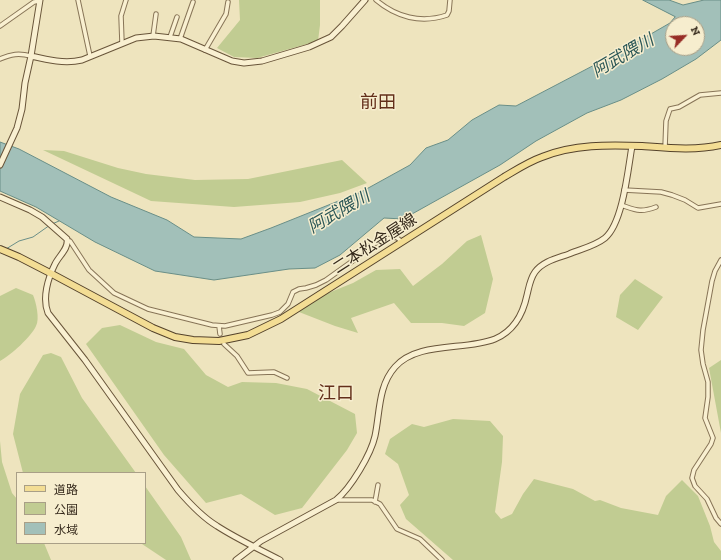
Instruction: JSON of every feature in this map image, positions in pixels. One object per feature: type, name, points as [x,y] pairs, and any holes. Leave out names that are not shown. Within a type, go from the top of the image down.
[{"type":"main road","name":"二本松金屋線","points":[[0,249],[52,274],[153,328],[175,337],[193,340],[219,341],[248,335],[281,319],[401,241],[504,177],[522,166],[542,157],[585,146],[665,148],[709,147],[721,144]]},
{"type":"street","points":[[78,0],[90,56]]},
{"type":"street","points":[[122,43],[121,16],[126,0]]},
{"type":"street","points":[[376,0],[383,6],[400,15],[424,20],[447,15],[450,0]]},
{"type":"street","points":[[0,26],[34,2],[40,1],[32,56],[25,83],[22,109],[15,132],[0,165]]},
{"type":"street","points":[[0,59],[12,54],[23,54],[74,62],[136,38],[154,36],[180,39],[232,61],[244,63],[262,61],[309,47],[331,37],[364,1]]},
{"type":"street","points":[[180,39],[192,2]]},
{"type":"street","points":[[205,50],[226,14],[228,2]]},
{"type":"street","points":[[154,36],[156,14]]},
{"type":"street","points":[[170,37],[177,17]]},
{"type":"street","points":[[665,148],[666,120],[670,109],[679,107],[700,95],[721,93]]},
{"type":"street","points":[[236,560],[254,546],[336,500],[346,491],[371,448],[375,435],[383,388],[388,376],[396,365],[417,353],[489,341],[503,335],[515,324],[522,312],[532,278],[539,267],[552,260],[599,242],[606,237],[615,225],[621,206],[632,146]]},
{"type":"street","points":[[624,190],[661,192],[685,200],[698,208],[721,204]]},
{"type":"street","points":[[0,197],[42,217],[66,237],[89,270],[114,293],[148,309],[212,326],[230,326],[276,314],[286,307],[293,292],[316,285],[326,280],[354,260],[361,251],[379,242],[396,238],[401,241]]},
{"type":"street","points":[[621,206],[640,211],[656,207]]},
{"type":"street","points":[[68,241],[66,248],[55,265],[45,295],[48,313],[85,360],[178,490],[200,514],[217,526],[280,560]]},
{"type":"street","points":[[721,260],[715,270],[712,281],[702,330],[700,350],[702,364],[708,382],[708,397],[705,418],[713,438],[711,444],[694,470],[692,478],[695,486],[707,499],[716,518],[721,524]]},
{"type":"street","points":[[219,326],[220,334]]},
{"type":"street","points":[[224,344],[237,356],[248,373],[274,372],[287,378]]},
{"type":"street","points":[[375,502],[378,485]]},
{"type":"street","points":[[336,500],[368,500],[380,504],[397,529],[420,539],[442,560]]},
{"type":"green space","points":[[239,0],[320,0],[320,25],[318,41],[257,58],[234,57],[217,48],[240,20]]},
{"type":"green space","points":[[43,150],[64,151],[118,168],[146,174],[195,180],[248,179],[342,160],[367,183],[340,193],[300,202],[234,207],[151,201]]},
{"type":"green space","points":[[481,235],[493,279],[485,313],[464,326],[442,323],[411,323],[394,303],[351,318],[358,333],[299,312],[306,302],[353,283],[376,270],[400,269],[413,286],[442,264],[467,241]]},
{"type":"green space","points":[[635,279],[663,297],[638,330],[616,317],[620,295]]},
{"type":"green space","points":[[16,288],[33,295],[38,319],[36,326],[25,340],[15,350],[0,361],[0,296]]},
{"type":"green space","points":[[120,325],[156,342],[184,349],[206,375],[228,387],[242,382],[276,383],[307,389],[355,414],[357,433],[347,450],[302,508],[275,515],[241,494],[206,503],[164,455],[86,344],[102,328]]},
{"type":"green space","points":[[51,353],[61,357],[82,398],[135,472],[23,472],[13,434],[20,394],[43,355]]},
{"type":"green space","points":[[721,360],[721,433],[709,368]]},
{"type":"green space","points":[[453,419],[490,421],[503,436],[502,462],[495,512],[501,519],[512,514],[523,494],[534,479],[573,489],[595,501],[600,500],[621,508],[658,515],[666,496],[682,480],[698,496],[710,526],[714,542],[721,551],[721,560],[453,560],[406,519],[400,505],[409,495],[398,464],[385,454],[390,439],[412,424],[424,427]]},
{"type":"green space","points":[[0,441],[2,462],[12,493],[16,498],[16,544],[44,544],[51,560],[0,560]]},
{"type":"green space","points":[[146,487],[181,537],[191,560],[166,560],[142,544],[146,544]]},
{"type":"water","points":[[643,0],[669,0],[683,5],[704,0],[721,0],[721,40],[705,52],[705,16],[673,16]]},
{"type":"water","name":"阿武隈川","points":[[665,26],[665,56],[700,56],[662,79],[621,100],[587,113],[536,141],[500,165],[403,219],[384,218],[340,255],[315,268],[289,269],[214,280],[155,271],[95,242],[36,207],[0,191],[0,142],[19,149],[111,197],[167,220],[194,237],[241,239],[361,192],[410,165],[426,148],[448,140],[472,120],[499,105],[516,106],[623,50]]},
{"type":"waterway","points":[[52,224],[59,221]]},
{"type":"waterway","points":[[6,249],[19,241],[33,237],[50,225]]},
{"type":"district","name":"前田","points":[[378,103]]},
{"type":"district","name":"江口","points":[[336,394]]}]
